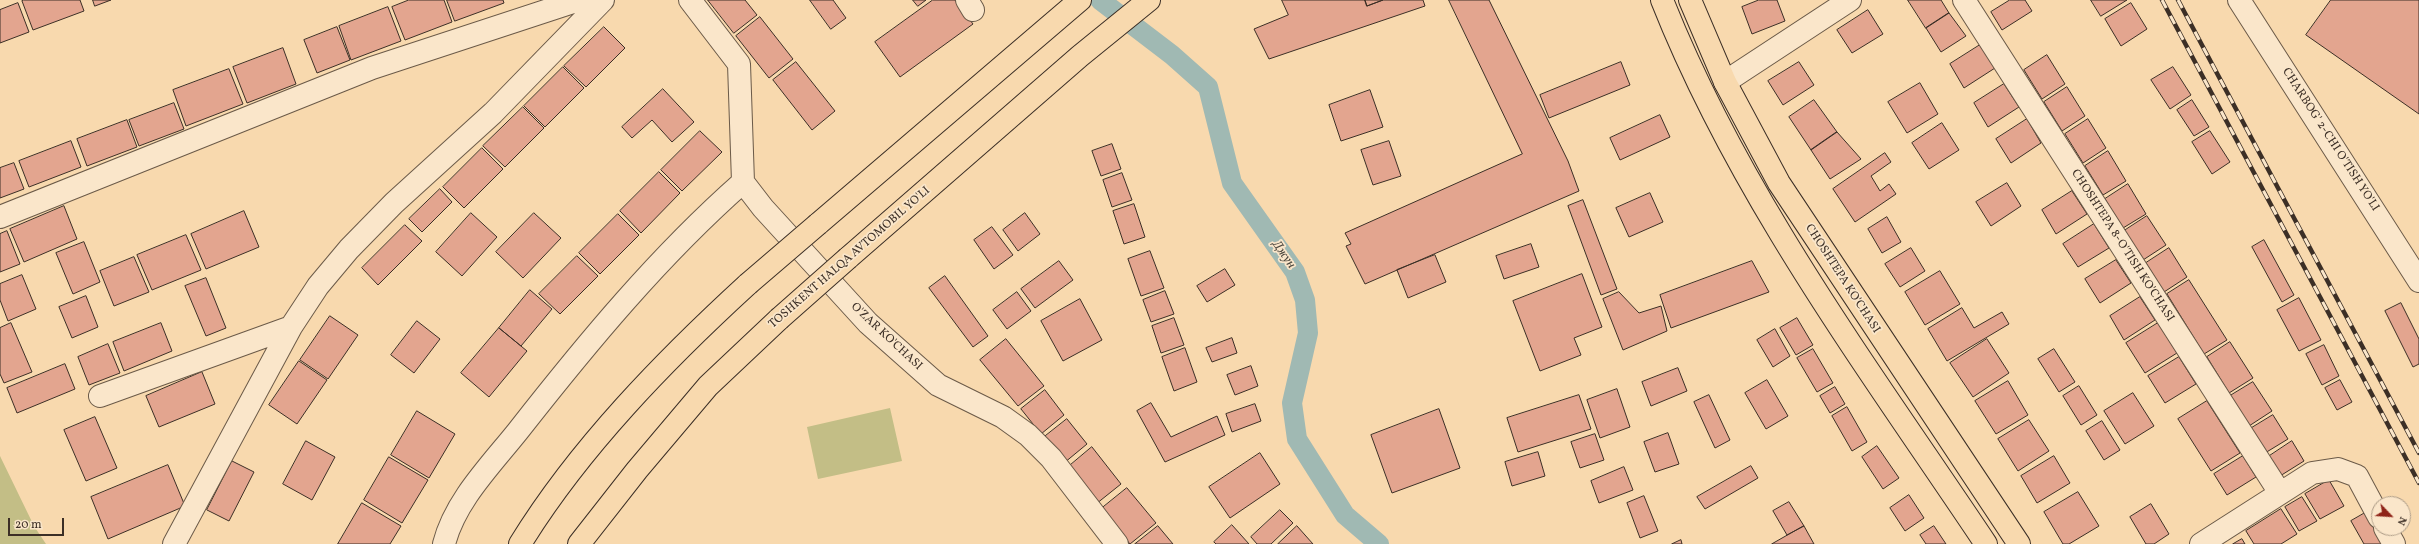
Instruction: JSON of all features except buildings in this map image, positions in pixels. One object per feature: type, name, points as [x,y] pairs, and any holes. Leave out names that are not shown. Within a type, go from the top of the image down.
[{"type":"main road","points":[[520,544],[564,482],[643,386],[685,341],[748,284],[1080,0]]},
{"type":"main road","name":"TOSHKENT HALQA AVTOMOBIL YO'LI","points":[[579,544],[637,470],[708,386],[779,319],[848,258],[1080,56],[1150,0]]},
{"type":"main road","points":[[1662,0],[1705,97],[1757,193],[1819,295],[1986,544]]},
{"type":"main road","name":"CHOSHTEPA KO'CHASI","points":[[1690,0],[1725,82],[1779,183],[2019,544]]},
{"type":"main road","points":[[1942,479],[1964,462]]},
{"type":"street","points":[[0,217],[372,68],[579,0]]},
{"type":"street","points":[[174,544],[291,327],[318,286],[349,249],[394,203],[493,113],[603,0]]},
{"type":"street","points":[[444,544],[449,526],[469,493],[551,389],[618,309],[708,213],[743,182],[738,64],[690,0]]},
{"type":"street","points":[[1725,82],[1850,0]]},
{"type":"street","name":"CHOSHTEPA 8-O'TISH KO'CHASI","points":[[1964,0],[2280,493]]},
{"type":"street","name":"CHARBOG' 2-CHI O'TISH YO'LI","points":[[2239,0],[2419,281]]},
{"type":"street","name":"O'ZAR KO'CHASI","points":[[743,182],[763,208],[868,323],[938,385],[1003,417],[1028,435],[1051,458],[1117,544]]},
{"type":"street","points":[[100,396],[291,327]]},
{"type":"street","points":[[2201,544],[2312,473],[2338,470],[2357,476],[2371,502]]},
{"type":"shaded area","points":[[890,408],[902,461],[818,479],[807,427]]},
{"type":"shaded area","points":[[0,456],[34,526],[46,544],[0,544]]},
{"type":"waterway","name":"Джун","points":[[1100,0],[1172,55],[1208,87],[1232,183],[1295,272],[1305,300],[1308,333],[1292,403],[1297,439],[1345,515],[1379,544]]},
{"type":"railway","points":[[2162,0],[2419,483]]},
{"type":"railway","points":[[2178,0],[2419,453]]}]
